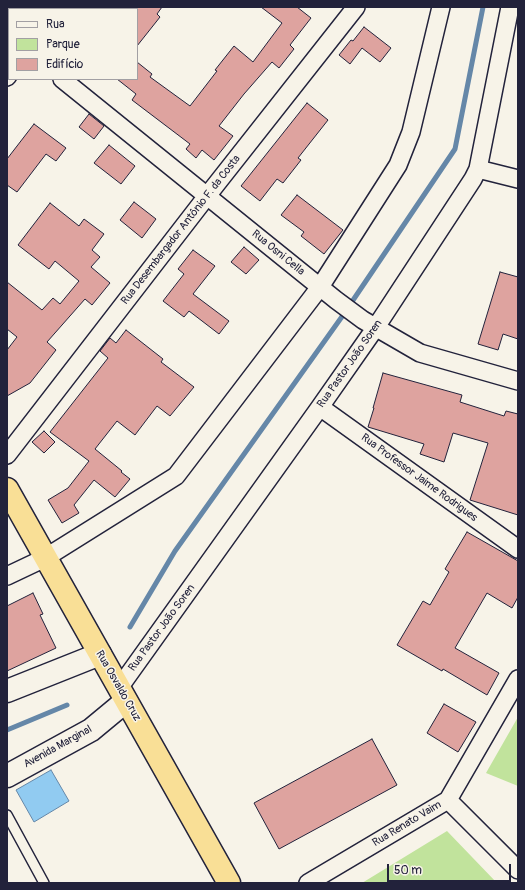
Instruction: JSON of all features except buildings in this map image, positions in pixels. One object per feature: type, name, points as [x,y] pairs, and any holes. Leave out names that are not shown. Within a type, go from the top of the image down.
[{"type":"highway","name":"Rua Osvaldo Cruz","points":[[7,489],[229,883]]},
{"type":"street","name":"Rua Desembargador Antônio F. da Costa","points":[[7,454],[356,7]]},
{"type":"street","points":[[7,576],[45,558],[176,476],[320,287],[398,165],[411,132],[441,7]]},
{"type":"street","name":"Rua Pastor João Soren","points":[[123,695],[320,407],[369,324],[473,179],[478,169],[510,7]]},
{"type":"street","name":"Rua Osni Cella","points":[[63,80],[336,300],[369,324],[420,353],[518,382]]},
{"type":"street","points":[[478,169],[518,179]]},
{"type":"street","name":"Rua Professor Jaime Rodrigues","points":[[320,407],[518,549]]},
{"type":"street","points":[[7,691],[100,654]]},
{"type":"street","name":"Rua Renato Vaim","points":[[308,883],[448,800],[518,679]]},
{"type":"street","name":"Avenida Marginal","points":[[7,776],[91,730],[123,695]]},
{"type":"street","points":[[448,800],[518,870]]},
{"type":"lane","points":[[7,814],[44,883]]},
{"type":"green space","points":[[518,717],[518,786],[486,773]]},
{"type":"green space","points":[[447,831],[497,883],[362,883]]},
{"type":"water","points":[[51,770],[69,801],[34,822],[16,790]]},
{"type":"waterway","points":[[130,627],[175,551],[341,318],[455,149],[483,7]]},
{"type":"waterway","points":[[7,730],[67,705]]}]
